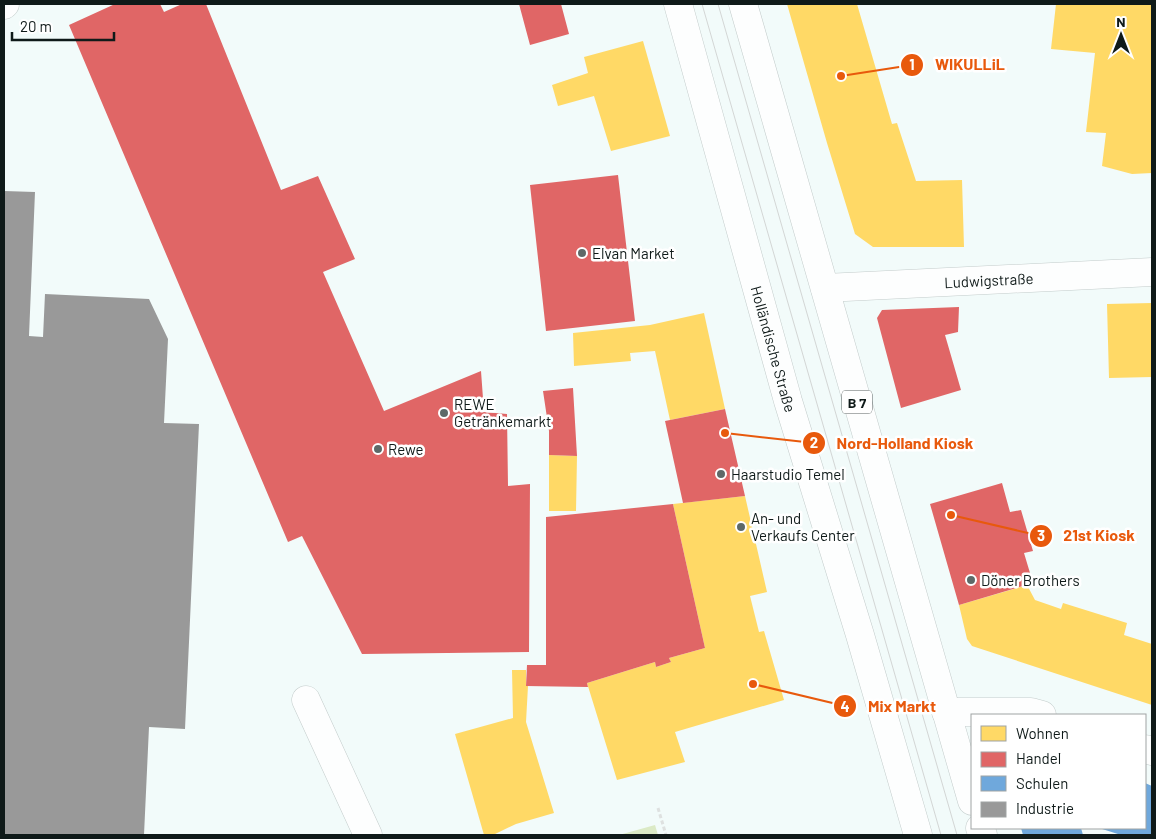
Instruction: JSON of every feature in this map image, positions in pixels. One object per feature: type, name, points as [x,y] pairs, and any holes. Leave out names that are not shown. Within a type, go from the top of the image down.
[{"type":"main road","name":"Holländische Straße","points":[[678,4],[788,401],[860,635],[918,835]]},
{"type":"main road","name":"B 7","points":[[743,4],[971,798]]},
{"type":"main road","name":"Ludwigstraße","points":[[825,288],[1152,272]]},
{"type":"main road","points":[[306,700],[368,835]]},
{"type":"main road","points":[[946,712],[1031,712],[1038,714]]},
{"type":"path","points":[[658,808],[666,835]]},
{"type":"green space","points":[[655,825],[658,835],[619,835]]},
{"type":"building: Wohnen","points":[[787,4],[857,4],[892,124],[897,123],[916,181],[962,180],[964,247],[873,247],[855,234]]},
{"type":"building: Wohnen","points":[[1056,4],[1152,4],[1152,173],[1132,174],[1102,166],[1106,133],[1086,132],[1095,53],[1051,49]]},
{"type":"building: Wohnen","points":[[643,41],[670,136],[611,151],[594,96],[558,106],[552,85],[588,73],[584,57]]},
{"type":"building: Wohnen","points":[[1152,303],[1152,377],[1109,378],[1107,304]]},
{"type":"building: Wohnen","points":[[704,313],[725,409],[670,420],[655,351],[630,353],[631,361],[574,366],[573,333],[650,325]]},
{"type":"building: Wohnen","points":[[549,455],[577,456],[576,511],[549,511]]},
{"type":"building: Wohnen","points":[[745,496],[767,592],[750,596],[759,632],[764,631],[784,700],[675,732],[685,762],[617,780],[587,683],[655,662],[656,667],[671,662],[669,658],[705,648],[673,504]]},
{"type":"building: Wohnen","points":[[1027,585],[1035,600],[1061,609],[1063,603],[1127,623],[1124,635],[1152,644],[1152,705],[972,646],[967,639],[959,605]]},
{"type":"building: Wohnen","points":[[512,670],[526,670],[526,686],[528,686],[526,722],[554,813],[516,824],[493,835],[484,835],[455,734],[513,718]]},
{"type":"building: Handel","name":"Rewe","points":[[115,4],[160,4],[164,12],[182,4],[206,4],[281,190],[318,176],[355,259],[323,272],[384,411],[481,371],[484,412],[507,414],[508,486],[530,484],[529,652],[362,654],[302,536],[288,542],[69,25]]},
{"type":"building: Handel","points":[[519,4],[561,4],[569,34],[530,45]]},
{"type":"building: Handel","name":"Elvan Market","points":[[618,175],[635,321],[546,331],[530,185]]},
{"type":"building: Handel","points":[[959,307],[958,332],[945,335],[961,390],[901,408],[877,318],[882,310]]},
{"type":"building: Handel","points":[[573,388],[577,456],[549,455],[549,431],[543,391]]},
{"type":"building: Handel","points":[[725,409],[745,496],[683,503],[665,421]]},
{"type":"building: Handel","points":[[1002,483],[1010,512],[1021,510],[1033,551],[1024,553],[1033,583],[959,605],[930,504]]},
{"type":"building: Handel","points":[[673,504],[705,648],[669,658],[671,662],[656,667],[655,662],[587,683],[588,687],[526,686],[527,665],[546,665],[546,517]]},
{"type":"building: Schulen","points":[[1146,783],[1152,786],[1152,835],[1121,835],[1102,829],[1146,829]]},
{"type":"building: Schulen","points":[[1021,829],[1081,829],[1083,835],[1023,835]]},
{"type":"building: Industrie","points":[[4,191],[35,192],[29,336],[43,337],[45,294],[149,299],[168,339],[164,423],[199,424],[185,729],[149,727],[144,835],[4,835]]},
{"type":"tram line","points":[[702,4],[941,835]]},
{"type":"tram line","points":[[718,4],[957,835]]},
{"type":"place","name":"WIKULLiL","points":[[841,76]]},
{"type":"place","name":"Elvan Market","points":[[582,253]]},
{"type":"place","name":"REWE Getränkemarkt","points":[[444,413]]},
{"type":"place","name":"Nord-Holland Kiosk","points":[[725,433]]},
{"type":"place","name":"Rewe","points":[[378,449]]},
{"type":"place","name":"Haarstudio Temel","points":[[721,474]]},
{"type":"place","name":"21st Kiosk","points":[[951,515]]},
{"type":"place","name":"An- und Verkaufs Center","points":[[741,527]]},
{"type":"place","name":"Döner Brothers","points":[[971,580]]},
{"type":"place","name":"Mix Markt","points":[[753,684]]}]
